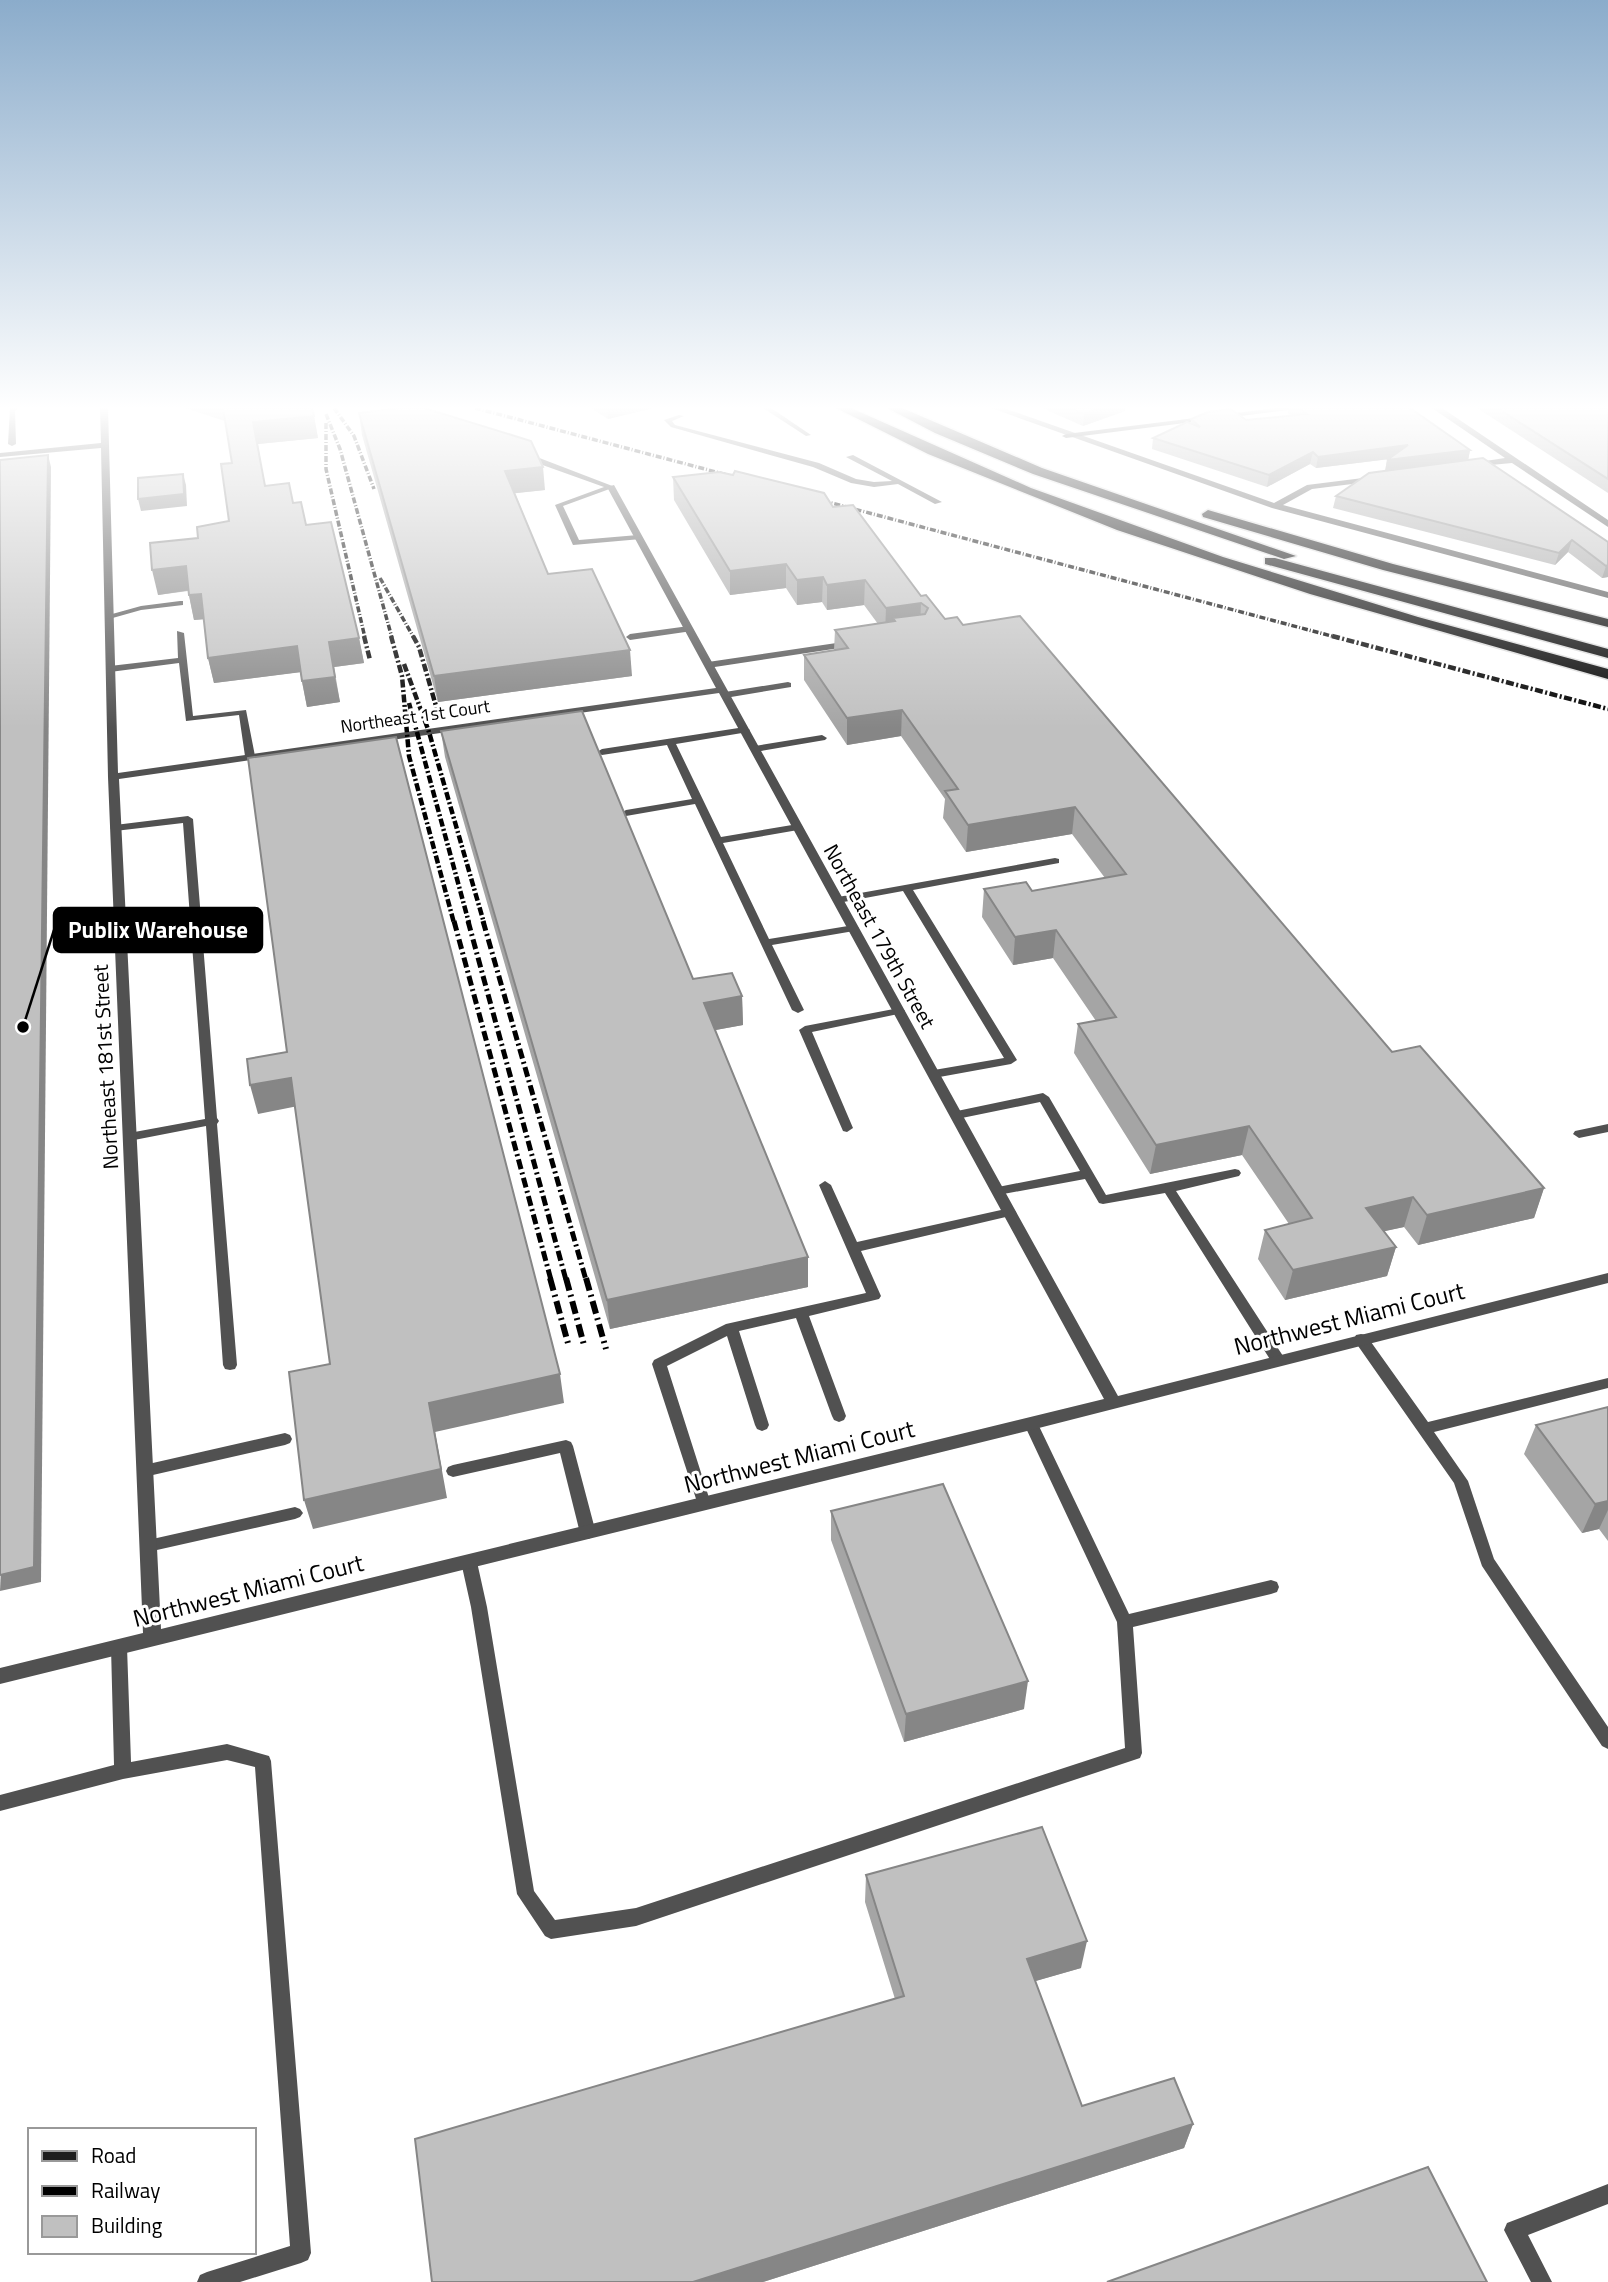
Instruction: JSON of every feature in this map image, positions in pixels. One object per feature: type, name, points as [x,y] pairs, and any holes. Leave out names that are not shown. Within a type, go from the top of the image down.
[{"type":"highway","points":[[1095,514],[1200,553],[1360,605],[1608,674]]},
{"type":"highway","points":[[1124,514],[1355,587],[1608,654]]},
{"type":"highway","points":[[1162,514],[1363,578],[1608,644]]},
{"type":"highway","points":[[1210,514],[1388,567],[1608,624]]},
{"type":"street","name":"Northeast 181st Street","points":[[107,514],[115,828],[152,1639]]},
{"type":"street","name":"Northeast 179th Street","points":[[626,514],[1114,1403]]},
{"type":"street","points":[[1307,514],[1608,594]]},
{"type":"street","name":"Northeast 1st Court","points":[[113,777],[724,692]]},
{"type":"street","name":"Northwest Miami Court","points":[[0,1676],[1031,1424],[1608,1278]]},
{"type":"lane","points":[[563,514],[576,543],[638,537]]},
{"type":"lane","points":[[109,616],[141,608],[180,603]]},
{"type":"lane","points":[[630,637],[689,629]]},
{"type":"lane","points":[[180,633],[189,719],[243,712],[250,757]]},
{"type":"lane","points":[[708,665],[865,642]]},
{"type":"lane","points":[[110,669],[183,660]]},
{"type":"lane","points":[[724,692],[788,685]]},
{"type":"lane","points":[[602,752],[745,730]]},
{"type":"lane","points":[[755,749],[822,738]]},
{"type":"lane","points":[[670,742],[798,1010]]},
{"type":"lane","points":[[626,813],[698,802]]},
{"type":"lane","points":[[115,828],[188,819],[230,1365]]},
{"type":"lane","points":[[717,841],[798,827]]},
{"type":"lane","points":[[838,900],[1055,861]]},
{"type":"lane","points":[[906,887],[1011,1060],[934,1074]]},
{"type":"lane","points":[[765,943],[853,928]]},
{"type":"lane","points":[[847,1128],[805,1030],[899,1011]]},
{"type":"lane","points":[[957,1115],[1043,1097],[1103,1200],[1235,1173]]},
{"type":"lane","points":[[129,1137],[213,1121]]},
{"type":"lane","points":[[1579,1134],[1608,1128]]},
{"type":"lane","points":[[998,1191],[1088,1174]]},
{"type":"lane","points":[[704,1504],[659,1364],[730,1328],[874,1296],[825,1185]]},
{"type":"lane","points":[[1168,1188],[1278,1360]]},
{"type":"lane","points":[[853,1248],[1010,1212]]},
{"type":"lane","points":[[801,1313],[839,1416]]},
{"type":"lane","points":[[730,1328],[762,1425]]},
{"type":"lane","points":[[1361,1339],[1461,1481],[1487,1561],[1608,1741]]},
{"type":"lane","points":[[1424,1429],[1608,1383]]},
{"type":"lane","points":[[469,1562],[479,1607],[526,1894],[551,1930],[636,1917],[1134,1753],[1125,1622],[1031,1424]]},
{"type":"lane","points":[[144,1471],[285,1439]]},
{"type":"lane","points":[[453,1471],[566,1446],[588,1533]]},
{"type":"lane","points":[[148,1546],[295,1513]]},
{"type":"lane","points":[[1125,1622],[1271,1587]]},
{"type":"lane","points":[[119,1647],[123,1771]]},
{"type":"lane","points":[[0,1804],[123,1771],[227,1752],[263,1761],[301,2253],[207,2282]]},
{"type":"lane","points":[[1542,2282],[1514,2230],[1608,2194]]},
{"type":"building","points":[[0,514],[47,514],[34,1567],[0,1575]]},
{"type":"building","points":[[228,514],[304,514],[306,525],[331,522],[359,638],[329,642],[335,677],[302,681],[297,646],[208,658],[201,594],[189,595],[186,566],[152,570],[150,543],[198,538],[197,527],[229,521]]},
{"type":"building","points":[[388,514],[523,514],[548,574],[592,569],[630,650],[434,676]]},
{"type":"building","points":[[696,514],[860,514],[921,596],[926,595],[945,619],[957,617],[963,625],[1020,616],[1392,1052],[1420,1046],[1544,1188],[1427,1215],[1413,1197],[1366,1208],[1396,1247],[1293,1270],[1265,1230],[1312,1218],[1249,1126],[1156,1145],[1078,1024],[1116,1017],[1056,930],[1015,937],[984,889],[1026,882],[1032,891],[1126,874],[1075,807],[968,825],[945,791],[958,789],[902,710],[847,718],[804,655],[848,648],[835,630],[925,614],[928,608],[921,603],[886,608],[865,580],[827,585],[823,577],[797,580],[786,564],[730,571]]},
{"type":"building","points":[[1408,514],[1567,514],[1608,542],[1608,565],[1572,540],[1559,553]]},
{"type":"building","points":[[582,711],[693,979],[732,973],[742,996],[704,1003],[808,1257],[607,1300],[441,731]]},
{"type":"building","points":[[396,737],[560,1374],[429,1403],[441,1469],[304,1500],[289,1372],[330,1364],[291,1078],[250,1085],[247,1059],[287,1052],[248,758]]},
{"type":"building","points":[[1608,1407],[1608,1501],[1595,1504],[1536,1425]]},
{"type":"building","points":[[943,1484],[1028,1681],[906,1714],[831,1511]]},
{"type":"building","points":[[1042,1827],[1087,1941],[1027,1959],[1082,2106],[1174,2078],[1193,2124],[693,2282],[432,2282],[415,2139],[904,1996],[866,1875]]},
{"type":"building","points":[[1428,2167],[1487,2282],[1107,2282]]},
{"type":"railway","points":[[336,514],[365,638]]},
{"type":"railway","points":[[358,514],[392,638]]},
{"type":"railway","points":[[875,514],[1339,638]]},
{"type":"railway","points":[[380,578],[414,638]]},
{"type":"railway","points":[[364,636],[370,660]]},
{"type":"railway","points":[[391,636],[402,676],[409,756],[454,923]]},
{"type":"railway","points":[[413,636],[419,647],[438,713]]},
{"type":"railway","points":[[1332,636],[1608,709]]},
{"type":"railway","points":[[404,664],[429,732],[484,923]]},
{"type":"railway","points":[[409,703],[469,923]]},
{"type":"railway","points":[[454,921],[551,1280]]},
{"type":"railway","points":[[468,921],[566,1280]]},
{"type":"railway","points":[[483,921],[586,1280]]},
{"type":"railway","points":[[550,1278],[569,1347]]},
{"type":"railway","points":[[566,1278],[584,1345]]},
{"type":"railway","points":[[586,1278],[606,1349]]},
{"type":"place","name":"Publix Warehouse","points":[[23,1027]]}]
